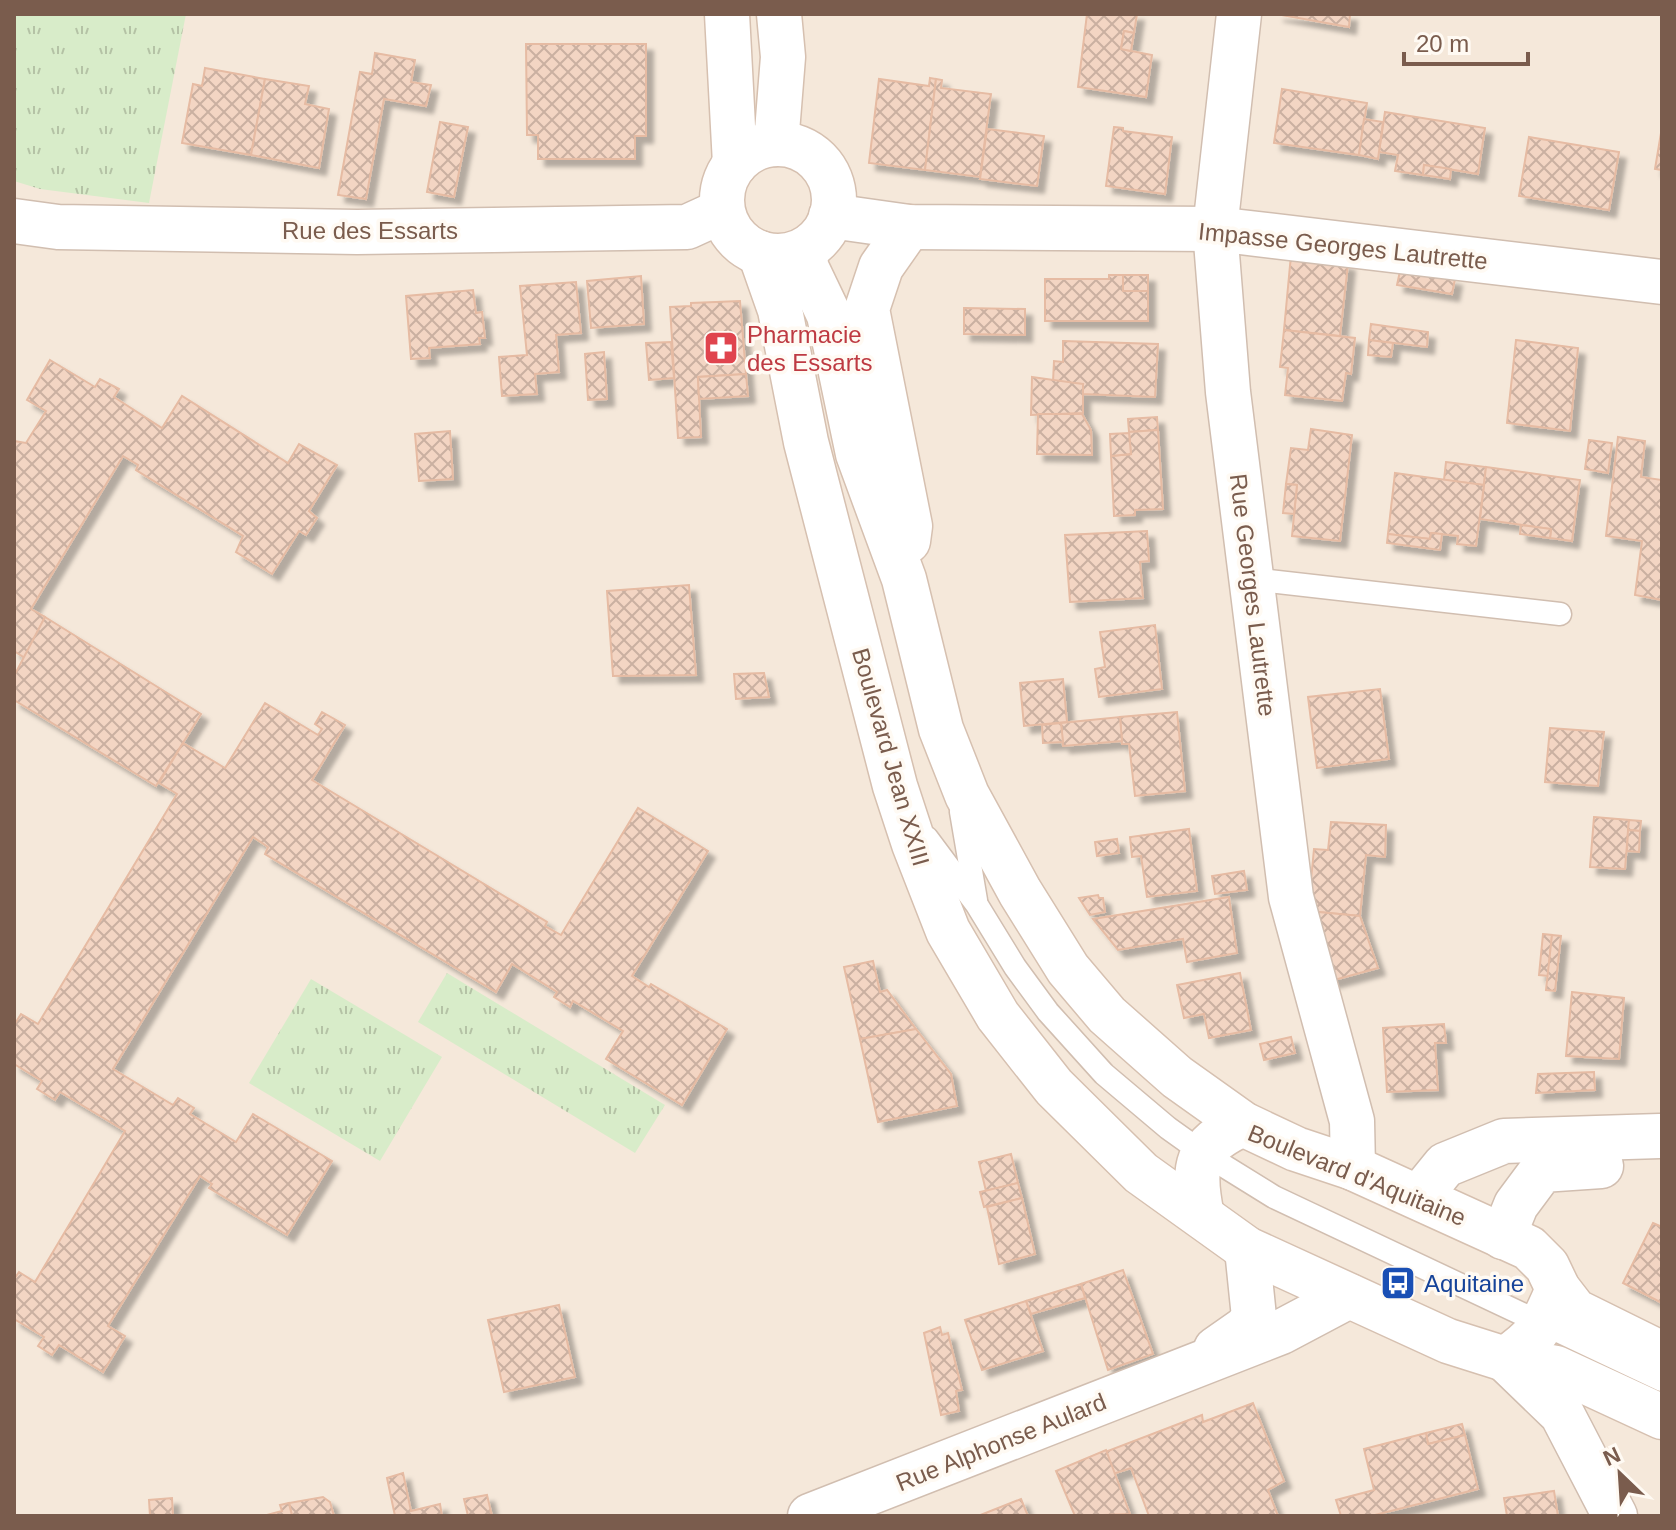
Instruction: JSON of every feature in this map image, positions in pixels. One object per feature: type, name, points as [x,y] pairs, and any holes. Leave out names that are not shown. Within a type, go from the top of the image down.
[{"type":"street","points":[[727,14],[735,164]]},
{"type":"street","points":[[776,144],[783,57],[779,14]]},
{"type":"street","name":"Rue Georges Lautrette","points":[[1239,14],[1215,229],[1228,392],[1291,897],[1352,1121],[1353,1168]]},
{"type":"street","points":[[776,144],[793,146],[809,154],[822,166],[831,181],[834,199],[825,230],[803,251],[774,257],[746,247],[735,237],[722,211],[722,194],[735,164],[760,147],[776,144]]},
{"type":"street","name":"Rue des Essarts","points":[[14,221],[58,227],[419,231],[687,227],[722,211]]},
{"type":"street","name":"Impasse Georges Lautrette","points":[[831,216],[909,227],[1215,229],[1662,282]]},
{"type":"street","points":[[904,579],[910,526],[867,309],[881,267],[909,227]]},
{"type":"street","points":[[803,251],[807,269],[829,315],[858,454],[904,579],[941,729],[967,795],[1020,892],[1068,969],[1107,1015],[1177,1077],[1243,1124]]},
{"type":"street","name":"Boulevard Jean XXIII","points":[[760,253],[780,310],[806,442],[895,786],[948,931],[998,1016],[1054,1087],[1141,1173],[1202,1216]]},
{"type":"street","name":"Boulevard d'Aquitaine","points":[[1203,1153],[1219,1135],[1243,1124],[1296,1149],[1353,1168],[1529,1248],[1547,1266],[1539,1336]]},
{"type":"street","points":[[1419,1197],[1445,1165],[1504,1141],[1661,1136]]},
{"type":"street","points":[[1503,1237],[1516,1205],[1542,1170],[1627,1165],[1661,1136]]},
{"type":"street","points":[[1202,1216],[1195,1183],[1203,1153]]},
{"type":"street","name":"Boulevard d'Aquitaine","points":[[1202,1216],[1247,1249],[1448,1341],[1539,1336],[1575,1311],[1662,1354]]},
{"type":"street","name":"Rue Alphonse Aulard","points":[[1191,1367],[1246,1328],[1254,1317],[1247,1249]]},
{"type":"street","name":"Rue Alphonse Aulard","points":[[810,1516],[1281,1332],[1349,1296]]},
{"type":"street","points":[[1539,1336],[1562,1414],[1612,1508]]},
{"type":"street","name":"Boulevard d'Aquitaine","points":[[1539,1336],[1651,1400]]},
{"type":"street","points":[[1612,1508],[1597,1448],[1595,1425],[1608,1409],[1651,1400]]},
{"type":"lane","points":[[1251,579],[1560,614]]},
{"type":"lane","points":[[955,766],[977,905]]},
{"type":"lane","points":[[895,786],[917,825],[977,905],[1015,967],[1048,1012],[1104,1074],[1168,1128],[1274,1197],[1493,1298],[1539,1336]]},
{"type":"shaded area","points":[[14,14],[1662,14],[1662,1516],[14,1516]]},
{"type":"green space","points":[[14,14],[186,14],[149,203],[40,189],[14,181]]},
{"type":"green space","points":[[447,973],[665,1105],[635,1153],[418,1022]]},
{"type":"green space","points":[[311,979],[442,1057],[380,1161],[249,1083]]},
{"type":"building","points":[[1087,14],[1137,14],[1134,33],[1124,31],[1121,49],[1152,55],[1146,97],[1078,87]]},
{"type":"building","points":[[1276,14],[1350,14],[1349,27]]},
{"type":"building","points":[[1124,31],[1134,33],[1131,51],[1121,49]]},
{"type":"building","points":[[526,44],[646,44],[646,136],[635,136],[635,159],[538,159],[538,135],[527,135]]},
{"type":"building","points":[[375,53],[415,60],[411,82],[431,85],[426,106],[384,99],[366,199],[338,195],[360,72],[372,74]]},
{"type":"building","points":[[205,68],[265,79],[251,155],[182,143],[193,84],[202,86]]},
{"type":"building","points":[[930,78],[936,79],[925,170],[869,163],[879,79],[929,86]]},
{"type":"building","points":[[265,79],[309,86],[305,104],[329,109],[319,168],[251,155]]},
{"type":"building","points":[[936,79],[942,80],[941,88],[991,94],[980,177],[925,170]]},
{"type":"building","points":[[1282,89],[1367,103],[1359,155],[1274,143]]},
{"type":"building","points":[[1385,112],[1485,128],[1478,174],[1424,165],[1423,175],[1395,171],[1398,155],[1379,152]]},
{"type":"building","points":[[1364,119],[1383,122],[1378,159],[1359,155]]},
{"type":"building","points":[[440,122],[468,127],[454,197],[427,192]]},
{"type":"building","points":[[1114,127],[1123,128],[1123,131],[1172,137],[1165,194],[1106,186]]},
{"type":"building","points":[[1662,127],[1662,170],[1655,169]]},
{"type":"building","points":[[987,129],[1044,136],[1037,186],[980,179]]},
{"type":"building","points":[[1529,137],[1619,152],[1609,210],[1519,196]]},
{"type":"building","points":[[1424,165],[1451,169],[1450,179],[1423,175]]},
{"type":"building","points":[[1291,255],[1348,264],[1340,336],[1284,330]]},
{"type":"building","points":[[1400,271],[1455,279],[1452,294],[1397,285]]},
{"type":"building","points":[[1109,275],[1123,275],[1123,291],[1148,291],[1148,321],[1045,321],[1045,279],[1109,279]]},
{"type":"building","points":[[1123,275],[1148,275],[1148,291],[1123,291]]},
{"type":"building","points":[[641,276],[644,324],[591,328],[587,281]]},
{"type":"building","points":[[576,282],[581,333],[556,335],[559,372],[535,374],[537,394],[502,396],[499,357],[527,355],[520,286]]},
{"type":"building","points":[[473,290],[476,313],[482,312],[485,338],[479,338],[480,344],[429,348],[430,358],[411,359],[406,296]]},
{"type":"building","points":[[740,301],[746,374],[698,377],[701,437],[678,438],[670,307]]},
{"type":"building","points":[[964,308],[1025,309],[1025,335],[964,334]]},
{"type":"building","points":[[1371,324],[1428,332],[1427,347],[1369,340]]},
{"type":"building","points":[[1284,330],[1355,338],[1351,374],[1346,373],[1342,401],[1285,395],[1288,368],[1280,367]]},
{"type":"building","points":[[1369,340],[1393,343],[1391,357],[1368,355]]},
{"type":"building","points":[[1516,340],[1578,348],[1570,431],[1507,423]]},
{"type":"building","points":[[1063,341],[1158,344],[1155,397],[1082,394],[1083,384],[1053,382],[1054,361],[1063,362]]},
{"type":"building","points":[[671,342],[674,378],[649,380],[646,343]]},
{"type":"building","points":[[604,352],[607,399],[588,400],[585,354]]},
{"type":"building","points":[[50,360],[95,387],[100,379],[119,389],[114,397],[162,428],[182,396],[288,463],[299,444],[337,465],[309,511],[317,518],[306,535],[299,531],[272,574],[236,552],[243,536],[136,470],[138,465],[123,456],[31,609],[45,617],[25,658],[14,651],[14,441],[26,443],[46,411],[27,400]]},
{"type":"building","points":[[746,374],[748,396],[699,399],[698,377]]},
{"type":"building","points":[[1032,377],[1083,384],[1083,413],[1031,415]]},
{"type":"building","points":[[1038,414],[1082,414],[1091,430],[1092,455],[1037,454]]},
{"type":"building","points":[[1157,417],[1158,430],[1129,432],[1128,419]]},
{"type":"building","points":[[1311,429],[1352,435],[1340,541],[1292,536],[1297,485],[1286,484],[1291,448],[1308,450]]},
{"type":"building","points":[[1158,430],[1163,509],[1135,510],[1135,515],[1114,516],[1111,456],[1131,454],[1129,432]]},
{"type":"building","points":[[450,431],[453,479],[419,481],[415,434]]},
{"type":"building","points":[[1129,433],[1131,454],[1111,456],[1110,434]]},
{"type":"building","points":[[1618,437],[1645,441],[1641,477],[1662,480],[1662,600],[1635,595],[1642,541],[1606,536]]},
{"type":"building","points":[[1589,440],[1612,443],[1608,473],[1585,469]]},
{"type":"building","points":[[1446,462],[1486,467],[1484,485],[1444,480]]},
{"type":"building","points":[[1486,467],[1580,480],[1572,541],[1550,538],[1551,529],[1480,519]]},
{"type":"building","points":[[1395,473],[1484,485],[1476,546],[1457,544],[1458,536],[1431,533],[1430,539],[1388,534]]},
{"type":"building","points":[[1286,484],[1297,485],[1294,514],[1283,513]]},
{"type":"building","points":[[1521,525],[1551,529],[1550,538],[1520,534]]},
{"type":"building","points":[[1147,531],[1149,561],[1140,562],[1143,598],[1070,602],[1065,535]]},
{"type":"building","points":[[1431,533],[1442,534],[1440,550],[1387,543],[1388,534],[1430,539]]},
{"type":"building","points":[[689,585],[696,675],[613,676],[607,591]]},
{"type":"building","points":[[45,617],[201,714],[156,786],[14,700],[14,676]]},
{"type":"building","points":[[1155,625],[1162,689],[1099,697],[1095,669],[1105,667],[1100,632]]},
{"type":"building","points":[[764,673],[769,697],[736,699],[734,674]]},
{"type":"building","points":[[1063,679],[1067,722],[1024,726],[1020,683]]},
{"type":"building","points":[[1380,689],[1389,759],[1317,768],[1308,697]]},
{"type":"building","points":[[265,703],[318,735],[322,729],[315,724],[322,712],[345,725],[312,780],[547,922],[545,926],[561,935],[638,808],[708,851],[632,976],[727,1029],[682,1105],[606,1059],[623,1031],[573,1001],[570,1007],[554,997],[557,992],[512,964],[496,992],[265,854],[268,847],[253,837],[113,1069],[173,1105],[178,1098],[194,1108],[190,1114],[236,1142],[253,1114],[332,1161],[287,1235],[209,1188],[212,1184],[200,1176],[108,1326],[125,1336],[103,1372],[59,1345],[52,1355],[38,1346],[44,1337],[14,1319],[14,1279],[19,1272],[35,1282],[125,1131],[60,1092],[55,1100],[37,1089],[42,1081],[14,1064],[14,1025],[21,1014],[38,1024],[177,794],[159,783],[183,743],[225,768]]},
{"type":"building","points":[[1177,712],[1185,791],[1135,796],[1129,744],[1122,744],[1120,717]]},
{"type":"building","points":[[1120,717],[1122,741],[1063,746],[1061,723]]},
{"type":"building","points":[[1061,723],[1063,742],[1043,743],[1042,725]]},
{"type":"building","points":[[1550,728],[1604,732],[1598,786],[1545,782]]},
{"type":"building","points":[[1594,817],[1629,820],[1625,869],[1590,867]]},
{"type":"building","points":[[1629,820],[1641,821],[1640,831],[1628,830]]},
{"type":"building","points":[[1331,822],[1386,825],[1385,857],[1366,855],[1360,916],[1308,911],[1314,849],[1328,850]]},
{"type":"building","points":[[1189,829],[1197,891],[1147,897],[1141,856],[1132,857],[1130,837]]},
{"type":"building","points":[[1628,830],[1640,831],[1639,852],[1627,851]]},
{"type":"building","points":[[1117,839],[1119,853],[1097,856],[1095,842]]},
{"type":"building","points":[[1244,871],[1247,890],[1215,894],[1212,876]]},
{"type":"building","points":[[1098,895],[1103,898],[1105,912],[1090,915],[1079,898]]},
{"type":"building","points":[[1229,897],[1237,953],[1187,962],[1183,939],[1118,950],[1093,919]]},
{"type":"building","points":[[1308,911],[1360,916],[1378,968],[1327,982]]},
{"type":"building","points":[[1543,934],[1552,935],[1548,976],[1539,975]]},
{"type":"building","points":[[1552,935],[1561,936],[1555,991],[1546,990]]},
{"type":"building","points":[[873,961],[880,992],[887,990],[916,1029],[860,1039],[844,967]]},
{"type":"building","points":[[1240,973],[1251,1030],[1209,1038],[1204,1014],[1184,1018],[1177,985]]},
{"type":"building","points":[[1572,992],[1624,998],[1619,1059],[1566,1056]]},
{"type":"building","points":[[1444,1024],[1446,1043],[1435,1043],[1438,1090],[1387,1092],[1383,1028]]},
{"type":"building","points":[[916,1029],[951,1074],[957,1106],[878,1122],[860,1039]]},
{"type":"building","points":[[1291,1037],[1295,1053],[1264,1060],[1260,1044]]},
{"type":"building","points":[[1594,1072],[1595,1090],[1536,1093],[1538,1074]]},
{"type":"building","points":[[1011,1154],[1018,1183],[986,1191],[979,1162]]},
{"type":"building","points":[[1018,1183],[1022,1198],[984,1207],[980,1192]]},
{"type":"building","points":[[1022,1198],[1035,1254],[999,1264],[987,1207]]},
{"type":"building","points":[[1653,1223],[1662,1227],[1662,1303],[1623,1283]]},
{"type":"building","points":[[1123,1270],[1153,1354],[1108,1370],[1081,1284]]},
{"type":"building","points":[[1081,1284],[1085,1298],[1031,1314],[1026,1301]]},
{"type":"building","points":[[1026,1301],[1043,1351],[982,1370],[965,1320]]},
{"type":"building","points":[[559,1305],[575,1377],[504,1392],[488,1320]]},
{"type":"building","points":[[940,1327],[942,1335],[948,1333],[962,1390],[956,1391],[959,1411],[941,1415],[924,1333]]},
{"type":"building","points":[[1253,1403],[1284,1481],[1268,1490],[1278,1516],[1149,1516],[1131,1468],[1113,1474],[1105,1452],[1202,1415],[1203,1422]]},
{"type":"building","points":[[1462,1424],[1465,1435],[1428,1444],[1426,1433]]},
{"type":"building","points":[[1426,1433],[1428,1444],[1465,1435],[1478,1489],[1371,1516],[1341,1516],[1336,1500],[1374,1490],[1364,1449]]},
{"type":"building","points":[[1106,1450],[1130,1514],[1075,1516],[1056,1471]]},
{"type":"building","points":[[403,1473],[411,1511],[440,1504],[442,1516],[395,1516],[387,1478]]},
{"type":"building","points":[[1554,1491],[1558,1516],[1507,1516],[1504,1498]]},
{"type":"building","points":[[487,1495],[492,1516],[468,1516],[464,1499]]},
{"type":"building","points":[[323,1497],[330,1502],[334,1516],[292,1516],[289,1503]]},
{"type":"building","points":[[172,1498],[173,1516],[150,1516],[149,1500]]},
{"type":"building","points":[[1021,1499],[1028,1516],[978,1516]]},
{"type":"building","points":[[289,1503],[292,1516],[263,1516],[282,1511],[280,1505]]},
{"type":"place","name":"Pharmacie des Essarts","points":[[721,348]]},
{"type":"place","name":"Aquitaine","points":[[1398,1283]]}]
